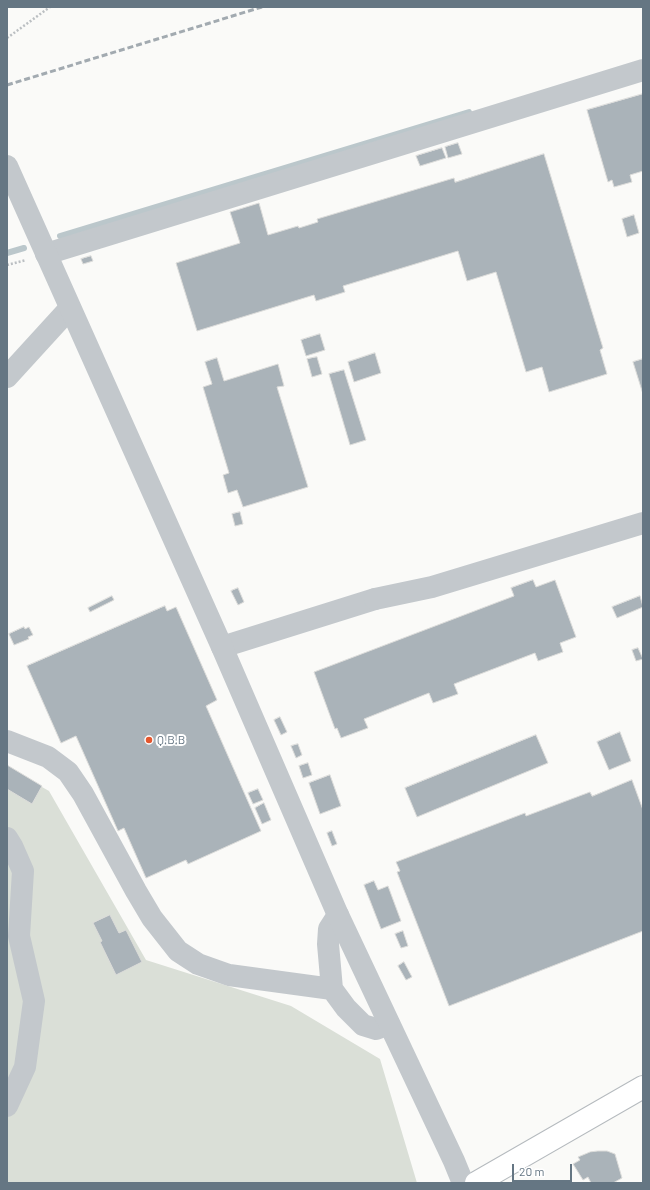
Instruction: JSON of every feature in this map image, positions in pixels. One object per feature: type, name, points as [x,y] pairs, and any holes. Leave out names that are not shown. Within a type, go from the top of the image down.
[{"type":"main road","points":[[476,1183],[643,1087]]},
{"type":"street","points":[[46,254],[643,70]]},
{"type":"street","points":[[7,166],[222,647],[338,915],[463,1183]]},
{"type":"street","points":[[7,377],[70,308]]},
{"type":"street","points":[[222,647],[376,599],[432,587],[643,523]]},
{"type":"street","points":[[7,741],[48,757],[68,772],[83,794],[152,918],[178,951],[198,964],[229,975],[332,989]]},
{"type":"street","points":[[7,838],[23,871],[19,936],[34,1001],[25,1067],[7,1106]]},
{"type":"street","points":[[338,915],[329,929],[328,944],[332,989],[346,1008],[363,1025],[376,1029],[389,1024]]},
{"type":"path","points":[[7,38],[50,7]]},
{"type":"shaded area","points":[[7,767],[49,791],[146,960],[291,1006],[380,1059],[417,1183],[7,1183]]},
{"type":"building","points":[[643,94],[643,171],[630,175],[632,182],[614,187],[612,180],[608,182],[587,110]]},
{"type":"building","points":[[458,143],[462,154],[448,158],[445,147]]},
{"type":"building","points":[[442,148],[446,158],[420,166],[416,156]]},
{"type":"building","points":[[544,154],[603,348],[600,350],[607,374],[549,392],[542,367],[526,372],[496,272],[467,281],[458,251],[343,286],[345,292],[316,301],[314,295],[197,331],[176,263],[240,243],[230,212],[259,203],[268,235],[298,226],[299,228],[318,222],[317,219],[454,178],[455,182]]},
{"type":"building","points":[[634,215],[639,233],[627,237],[622,219]]},
{"type":"building","points":[[91,256],[93,261],[83,264],[81,259]]},
{"type":"building","points":[[320,334],[325,350],[306,356],[301,340]]},
{"type":"building","points":[[375,353],[381,373],[354,382],[348,362]]},
{"type":"building","points":[[317,357],[322,374],[312,377],[307,359]]},
{"type":"building","points":[[217,358],[224,381],[278,364],[284,386],[277,387],[308,487],[243,507],[237,490],[228,493],[223,475],[229,473],[203,387],[212,384],[205,362]]},
{"type":"building","points":[[643,359],[643,394],[633,362]]},
{"type":"building","points":[[344,370],[366,440],[350,445],[329,374]]},
{"type":"building","points":[[240,512],[243,524],[235,526],[232,514]]},
{"type":"building","points":[[533,580],[536,587],[555,580],[576,637],[560,643],[563,652],[538,661],[535,653],[454,684],[458,694],[433,703],[429,693],[364,719],[368,728],[341,738],[337,728],[335,729],[314,672],[514,596],[511,588]]},
{"type":"building","points":[[238,588],[244,602],[238,605],[231,591]]},
{"type":"building","points":[[112,596],[114,600],[90,612],[88,608]]},
{"type":"building","points":[[640,596],[643,607],[617,618],[612,607]]},
{"type":"building","name":"Q.B.B","points":[[165,606],[167,611],[176,607],[217,700],[206,706],[261,831],[188,864],[186,860],[146,878],[124,828],[118,831],[76,736],[61,743],[27,666]]},
{"type":"building","points":[[24,627],[25,629],[29,627],[33,635],[28,637],[29,639],[14,645],[9,634]]},
{"type":"building","points":[[638,648],[643,659],[636,661],[632,650]]},
{"type":"building","points":[[280,717],[287,732],[281,735],[274,720]]},
{"type":"building","points":[[620,732],[631,761],[609,770],[597,742]]},
{"type":"building","points":[[536,735],[548,763],[417,817],[405,788]]},
{"type":"building","points":[[298,744],[302,755],[296,758],[291,746]]},
{"type":"building","points":[[308,763],[312,775],[303,778],[299,766]]},
{"type":"building","points":[[7,765],[42,786],[32,804],[7,789]]},
{"type":"building","points":[[330,775],[341,806],[320,814],[309,783]]},
{"type":"building","points":[[632,780],[643,810],[643,931],[449,1006],[397,872],[400,871],[396,862],[525,813],[526,816],[590,792],[592,796]]},
{"type":"building","points":[[258,789],[263,800],[253,804],[248,793]]},
{"type":"building","points":[[264,803],[271,820],[262,824],[255,808]]},
{"type":"building","points":[[332,831],[337,844],[332,846],[327,833]]},
{"type":"building","points":[[374,881],[378,890],[388,886],[401,921],[381,929],[364,885]]},
{"type":"building","points":[[110,915],[119,933],[126,930],[142,962],[116,975],[100,942],[102,941],[93,923]]},
{"type":"building","points":[[403,931],[408,946],[401,948],[395,934]]},
{"type":"building","points":[[404,962],[412,977],[406,980],[398,966]]},
{"type":"building","points":[[607,1151],[615,1154],[622,1178],[613,1183],[591,1183],[588,1177],[583,1180],[573,1164],[580,1160],[578,1157],[590,1152]]},
{"type":"waterway","points":[[60,236],[469,112]]},
{"type":"waterway","points":[[7,253],[24,248]]},
{"type":"railway","points":[[7,85],[262,7]]},
{"type":"place","name":"Q.B.B","points":[[149,740]]}]
